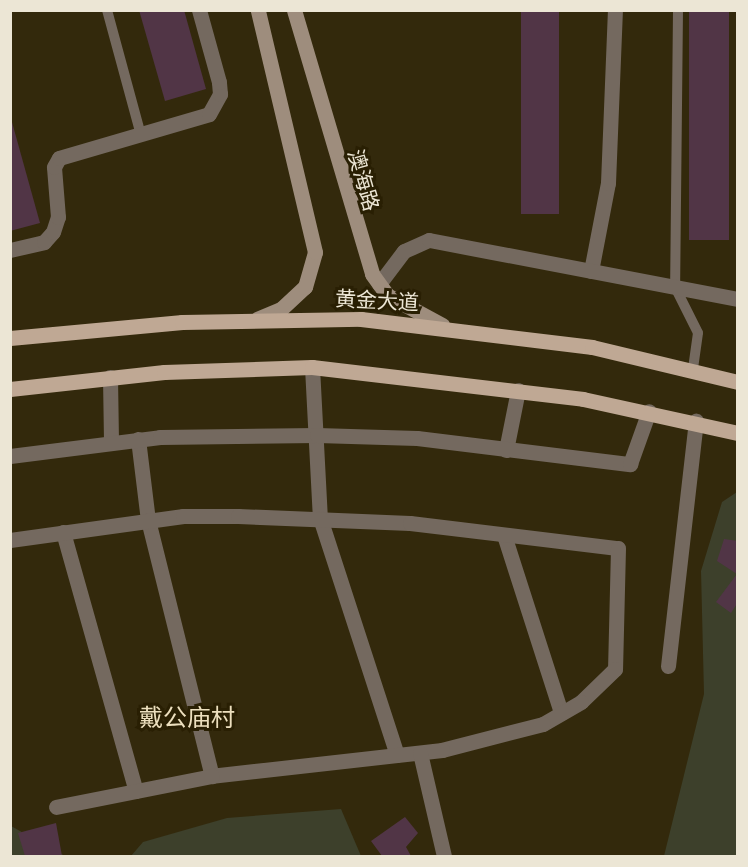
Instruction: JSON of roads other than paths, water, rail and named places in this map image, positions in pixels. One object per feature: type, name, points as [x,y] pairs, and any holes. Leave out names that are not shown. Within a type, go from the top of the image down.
[{"type":"main road","points":[[252,321],[281,309],[305,287],[315,252],[258,10]]},
{"type":"main road","name":"澳海路","points":[[294,10],[361,249],[379,284],[411,312],[442,325]]},
{"type":"main road","name":"黄金大道","points":[[10,338],[171,322],[361,319],[442,325],[592,347],[738,382]]},
{"type":"main road","points":[[10,389],[110,377],[312,367],[518,390],[648,411],[738,433]]},
{"type":"street","points":[[10,250],[44,243],[53,232],[58,217],[53,174],[59,158],[194,122],[216,103],[219,82],[199,10]]},
{"type":"street","points":[[591,271],[608,183],[615,10]]},
{"type":"street","points":[[379,284],[404,251],[429,240],[738,299]]},
{"type":"street","points":[[312,367],[320,518],[397,754]]},
{"type":"street","points":[[110,377],[111,441]]},
{"type":"street","points":[[506,450],[518,390]]},
{"type":"street","points":[[10,456],[138,439],[317,435],[417,438],[630,464],[648,411]]},
{"type":"street","points":[[668,666],[696,421]]},
{"type":"street","points":[[138,439],[148,520],[212,777]]},
{"type":"street","points":[[10,540],[148,520],[320,518],[504,534],[618,548],[615,669],[561,713],[499,738],[420,753],[212,777],[56,807]]},
{"type":"street","points":[[63,532],[136,791]]},
{"type":"street","points":[[504,534],[561,713]]},
{"type":"street","points":[[420,753],[444,856]]},
{"type":"lane","points":[[107,10],[141,135]]},
{"type":"lane","points":[[678,10],[675,287],[698,333],[693,370]]},
{"type":"district","name":"戴公庙村","points":[[187,717]]}]
